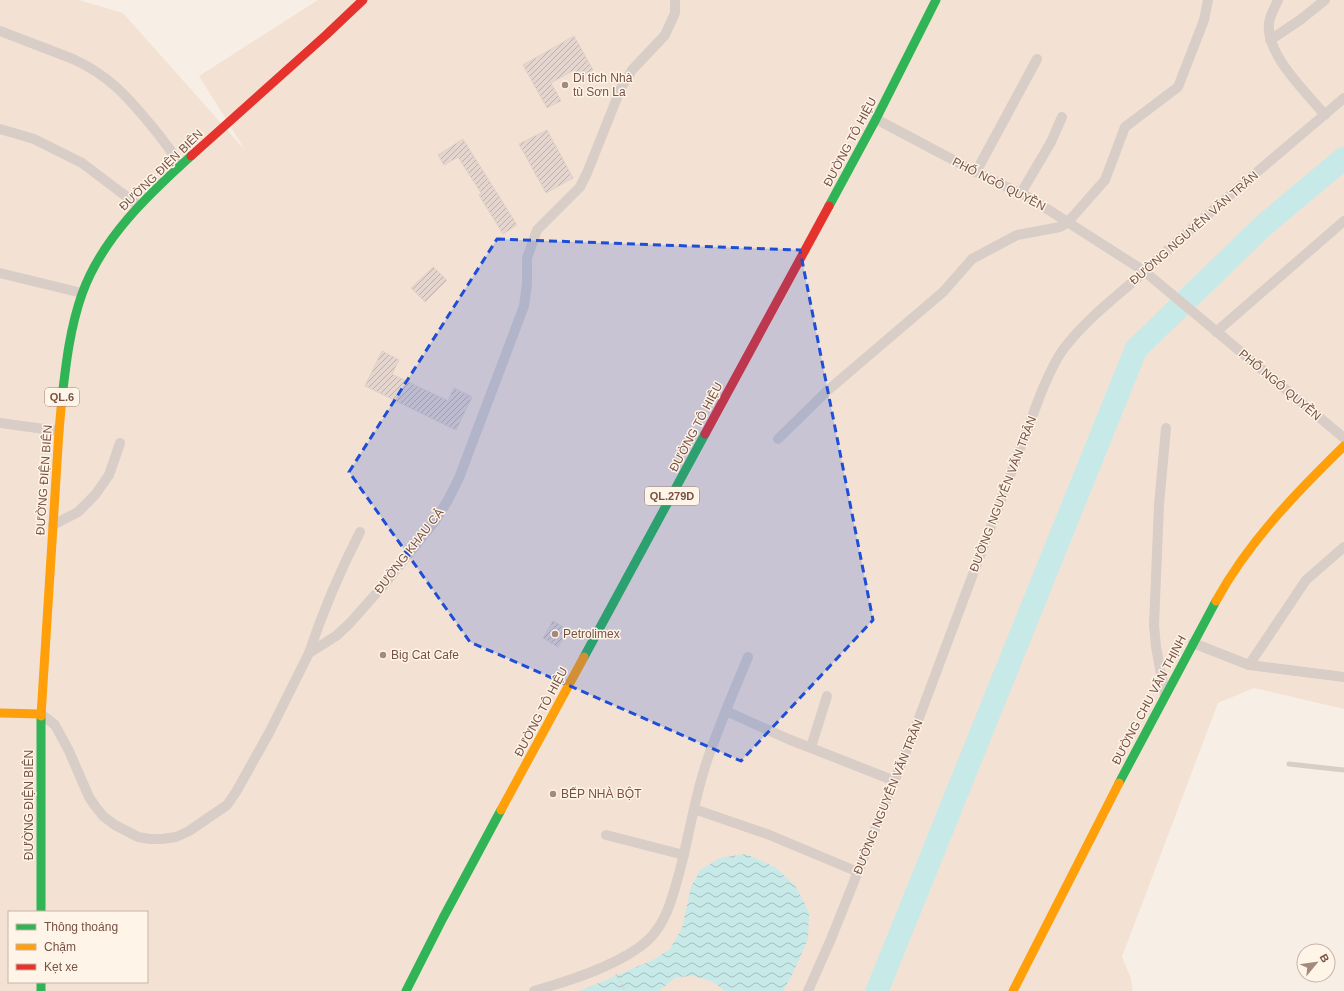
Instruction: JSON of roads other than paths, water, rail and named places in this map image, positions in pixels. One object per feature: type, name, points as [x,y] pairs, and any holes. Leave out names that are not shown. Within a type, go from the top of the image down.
[{"type":"main road","name":"ĐƯỜNG ĐIỆN BIÊN","points":[[41,911],[41,714],[52,525],[59,432],[68,346],[82,293],[108,243],[139,206],[180,166],[363,0]]},
{"type":"main road","name":"ĐƯỜNG TÔ HIỆU","points":[[406,991],[447,911],[876,119],[936,0]]},
{"type":"main road","name":"ĐƯỜNG CHU VĂN THỊNH","points":[[1013,991],[1067,883],[1165,695],[1225,585],[1261,533],[1302,487],[1344,446]]},
{"type":"main road","points":[[0,713],[41,714]]},
{"type":"street","name":"ĐƯỜNG KHAU CẢ","points":[[309,653],[336,636],[349,624],[404,560],[435,521],[448,500],[459,478],[524,306],[527,284],[527,258],[537,230],[580,187],[621,88],[632,70],[665,35],[675,13],[675,0]]},
{"type":"street","points":[[778,439],[827,391],[943,292],[972,259],[1017,235],[1060,227],[1068,222],[1106,180],[1125,127],[1178,87],[1204,20],[1208,0]]},
{"type":"street","points":[[1278,0],[1269,22],[1270,40],[1285,68],[1325,115]]},
{"type":"street","points":[[1270,40],[1326,0]]},
{"type":"street","points":[[0,31],[73,59],[107,78],[130,99],[154,128],[180,166]]},
{"type":"street","points":[[976,172],[1037,59]]},
{"type":"street","name":"ĐƯỜNG NGUYỄN VĂN TRÂN","points":[[808,991],[895,781],[1041,393],[1053,366],[1064,348],[1078,331],[1172,245],[1344,98]]},
{"type":"street","points":[[1021,193],[1050,142],[1062,117]]},
{"type":"street","name":"PHỐ NGÔ QUYỀN","points":[[876,119],[976,172],[1021,193],[1144,271],[1344,438]]},
{"type":"street","points":[[0,129],[34,139],[78,160],[139,206]]},
{"type":"street","points":[[1216,332],[1344,221]]},
{"type":"street","points":[[0,273],[82,293]]},
{"type":"street","points":[[0,423],[59,432]]},
{"type":"street","points":[[1165,695],[1156,647],[1154,625],[1159,505],[1166,428]]},
{"type":"street","points":[[52,525],[78,512],[95,495],[109,475],[120,443]]},
{"type":"street","points":[[41,714],[55,725],[77,767],[89,797],[103,816],[115,825],[138,837],[162,839],[176,837],[189,831],[227,805],[236,792],[309,653],[320,618],[360,532]]},
{"type":"street","points":[[1249,665],[1306,580],[1344,547]]},
{"type":"street","points":[[1193,643],[1249,665],[1344,677]]},
{"type":"street","points":[[534,991],[574,978],[615,961],[648,940],[660,926],[667,912],[684,855],[705,768],[748,657]]},
{"type":"street","points":[[811,747],[827,696]]},
{"type":"street","points":[[726,711],[788,738],[895,781]]},
{"type":"street","points":[[694,809],[767,834],[858,872]]},
{"type":"street","points":[[606,835],[684,855]]},
{"type":"lane","points":[[1289,764],[1344,770]]},
{"type":"water","points":[[746,854],[775,867],[796,887],[809,912],[808,939],[783,991],[725,991],[713,982],[694,976],[676,977],[659,991],[580,991],[653,960],[670,949],[682,928],[691,887],[700,870],[720,858]]},
{"type":"waterway","points":[[877,991],[1136,349],[1263,226],[1344,158]]},
{"type":"place","name":"Di tích Nhà tù Sơn La","points":[[565,85]]},
{"type":"place","name":"Petrolimex","points":[[555,634]]},
{"type":"place","name":"Big Cat Cafe","points":[[383,655]]},
{"type":"place","name":"BẾP NHÀ BỘT","points":[[553,794]]}]
